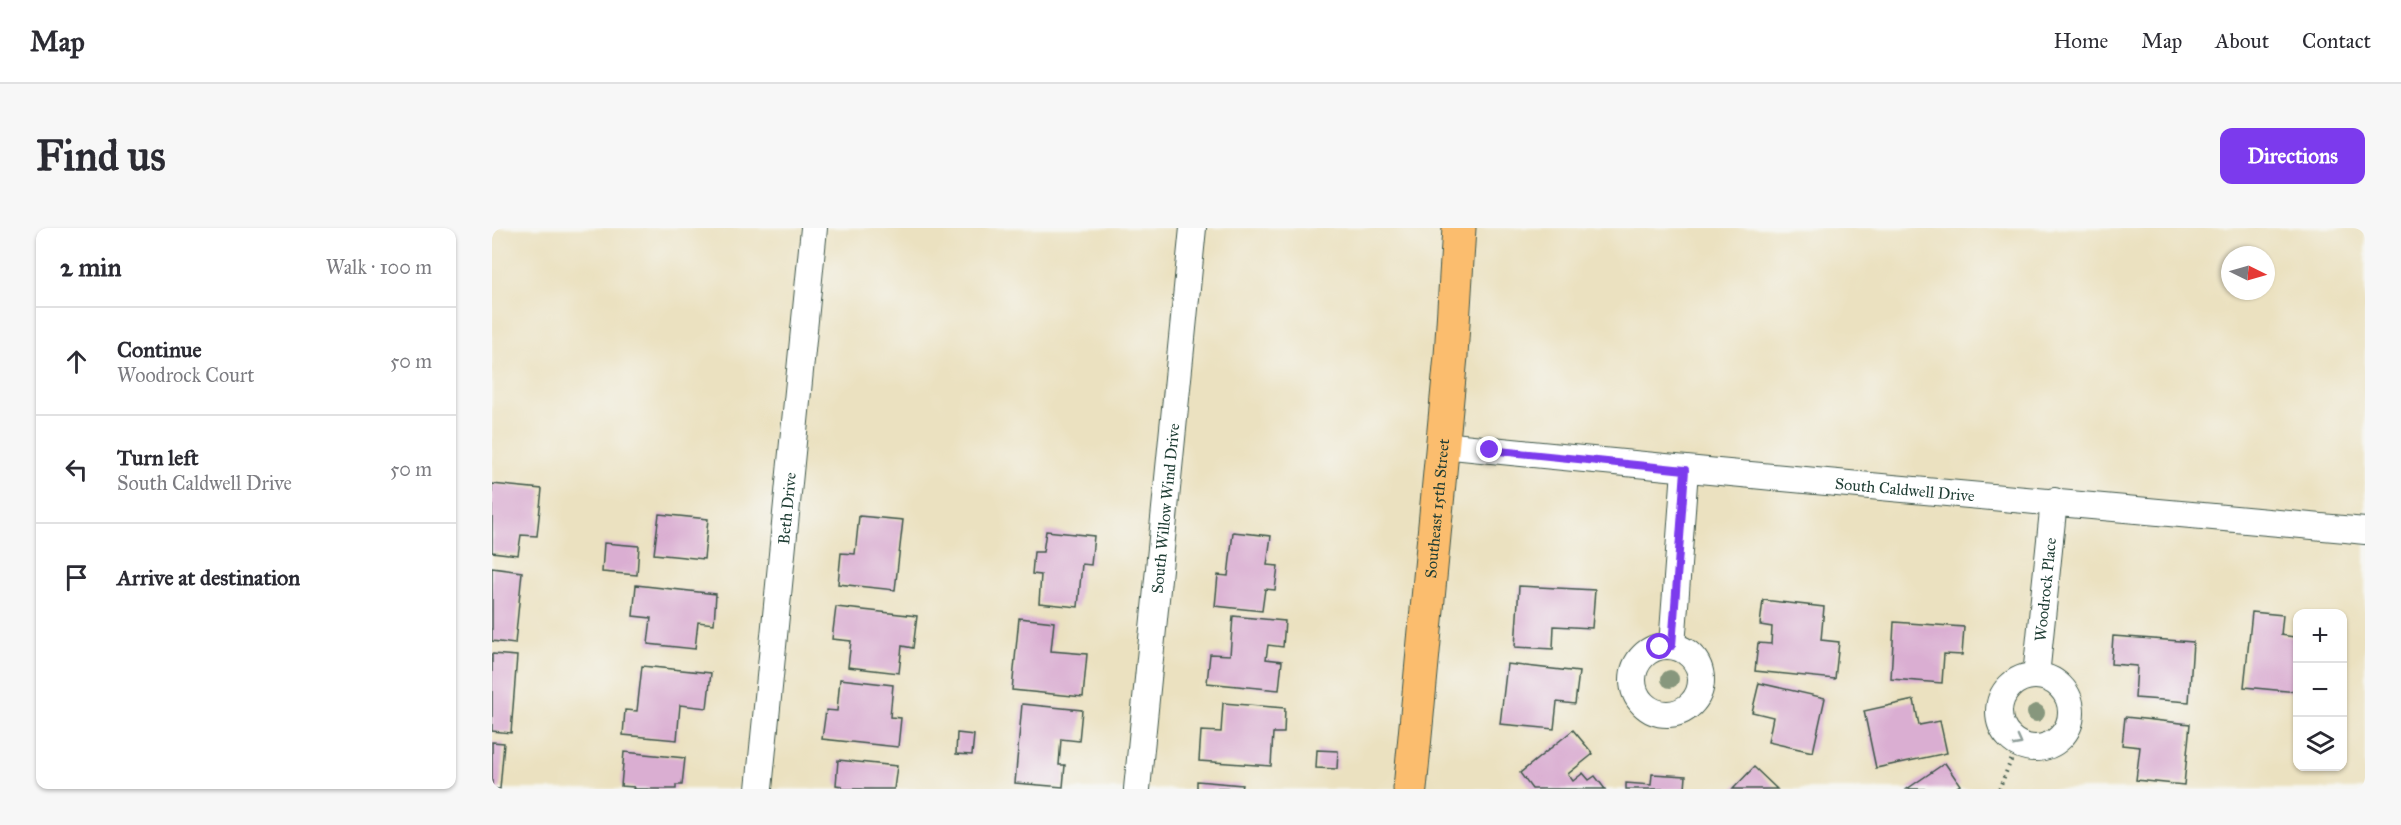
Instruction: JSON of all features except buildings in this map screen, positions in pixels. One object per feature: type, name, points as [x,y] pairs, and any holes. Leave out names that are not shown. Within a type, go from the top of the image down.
[{"type":"main road","name":"Southeast 15th Street","points":[[1410,789],[1451,356],[1459,228]]},
{"type":"street","name":"Beth Drive","points":[[759,789],[814,228]]},
{"type":"street","name":"South Willow Wind Drive","points":[[1137,789],[1193,228]]},
{"type":"street","name":"South Caldwell Drive","points":[[1443,446],[2365,531]]},
{"type":"street","points":[[1672,646],[1685,470]]},
{"type":"street","name":"Woodrock Place","points":[[2036,676],[2054,501]]},
{"type":"street","points":[[2036,676],[2058,684],[2070,704],[2070,716],[2061,737],[2052,744],[2035,748],[2018,744],[2009,738],[2000,719],[2002,698],[2016,682],[2036,676]]},
{"type":"path","points":[[1999,789],[2018,744]]},
{"type":"route","points":[[1490,450],[1685,470],[1672,646],[1660,647]]}]
